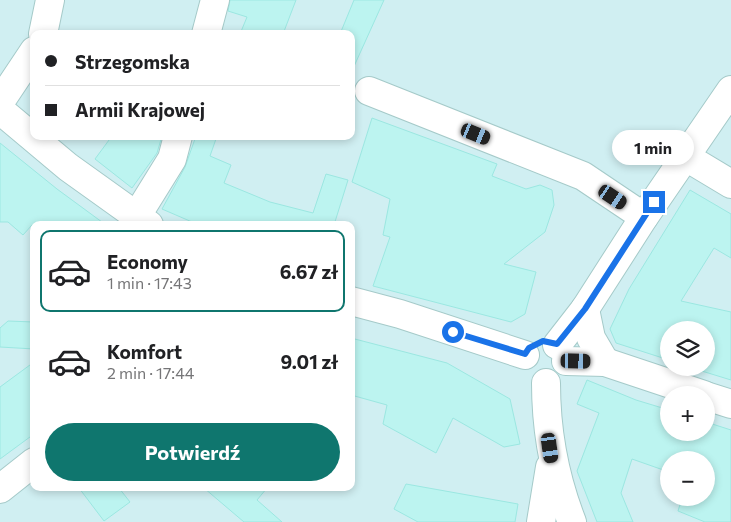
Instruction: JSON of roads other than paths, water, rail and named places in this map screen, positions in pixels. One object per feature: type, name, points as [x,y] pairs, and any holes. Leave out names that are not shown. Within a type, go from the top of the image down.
[{"type":"street","points":[[44,30],[50,0]]},
{"type":"street","points":[[207,30],[215,0]]},
{"type":"street","points":[[0,102],[30,57]]},
{"type":"street","points":[[678,386],[605,362],[562,353],[543,341],[529,348],[525,354],[526,371],[530,377],[546,383],[561,376],[562,353],[585,309],[644,217],[731,90]]},
{"type":"street","points":[[369,91],[582,176],[644,217]]},
{"type":"street","points":[[0,110],[30,135]]},
{"type":"street","points":[[36,140],[68,167],[142,221],[172,159],[177,140]]},
{"type":"street","points":[[686,157],[731,184]]},
{"type":"street","points":[[355,302],[400,314],[525,354]]},
{"type":"street","points":[[585,309],[591,338],[605,362]]},
{"type":"street","points":[[546,383],[551,458],[572,522]]},
{"type":"street","points":[[715,398],[731,404]]},
{"type":"street","points":[[541,522],[551,458]]},
{"type":"street","points":[[0,489],[30,465]]}]
